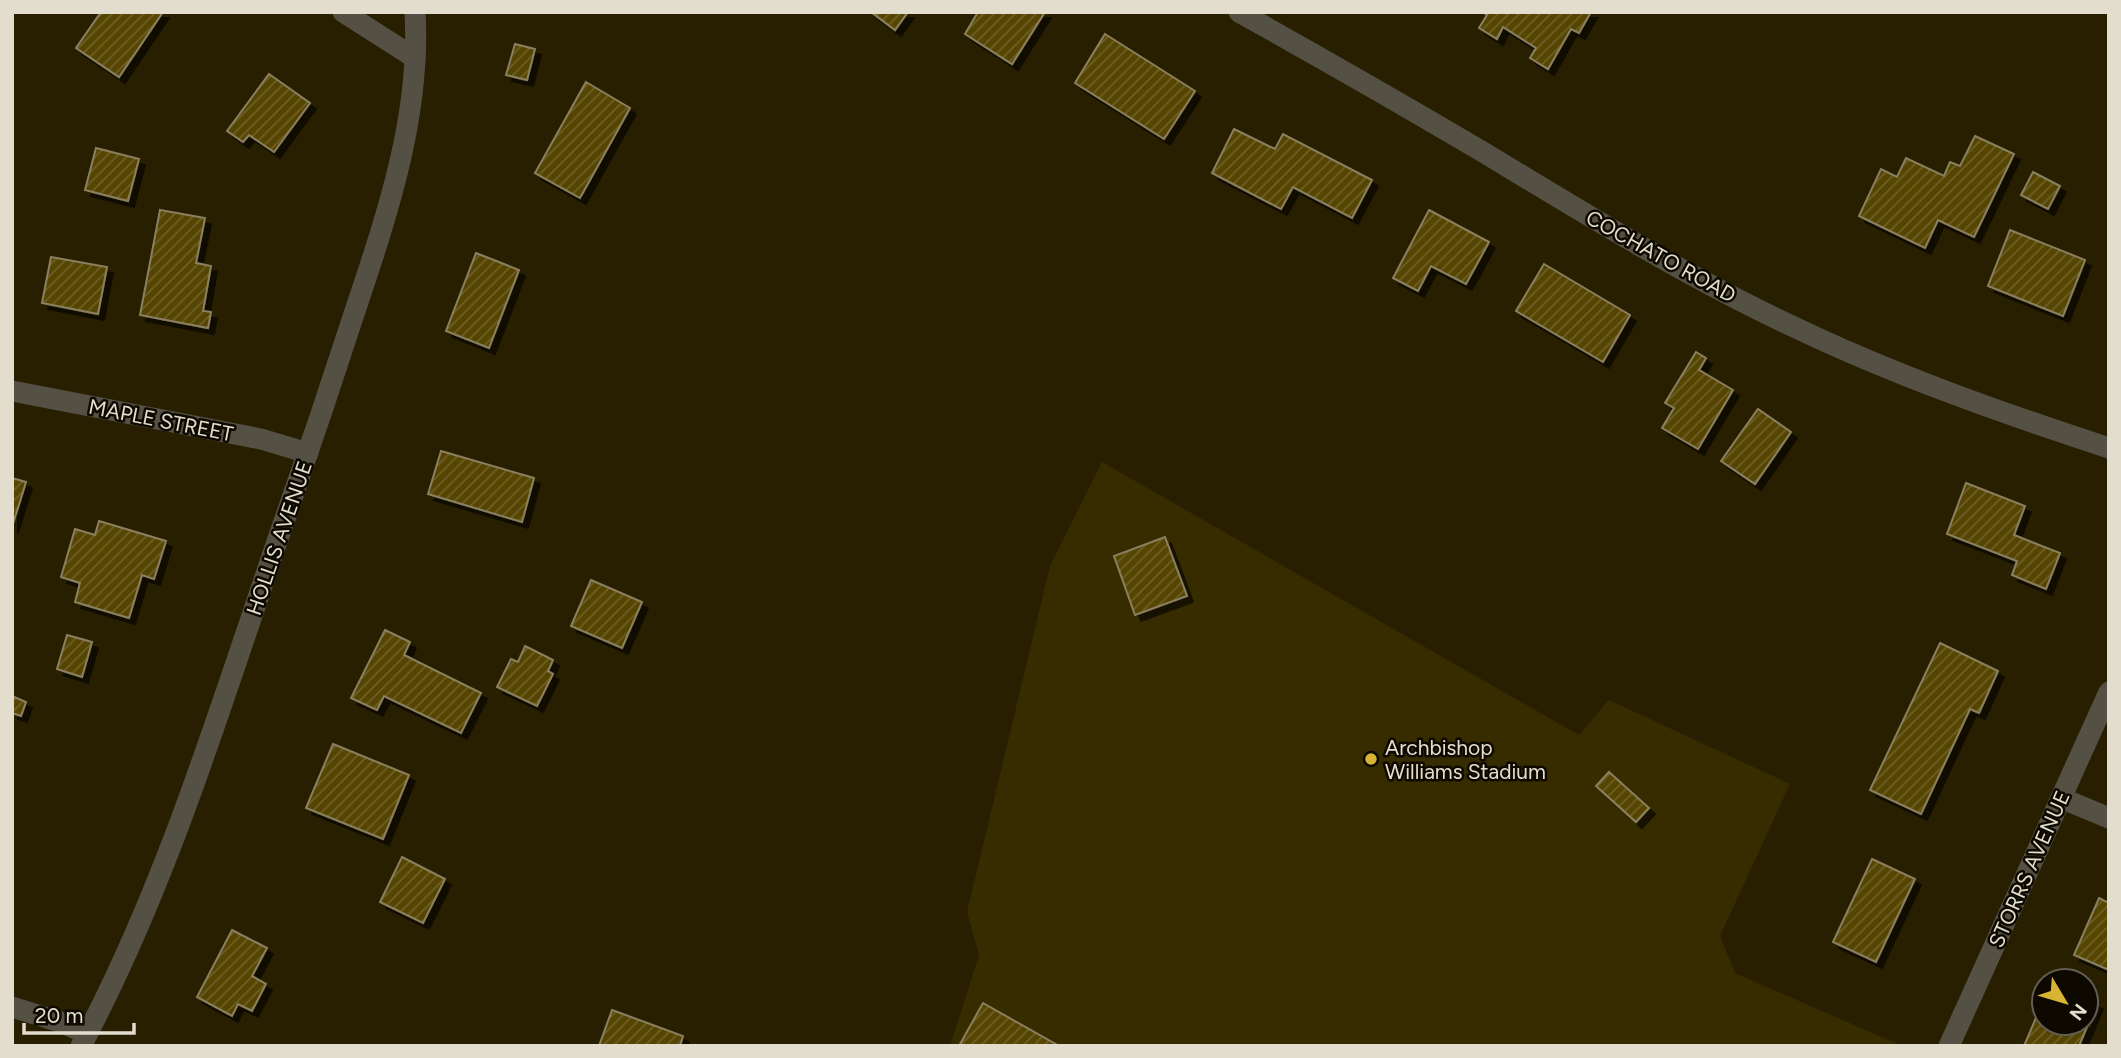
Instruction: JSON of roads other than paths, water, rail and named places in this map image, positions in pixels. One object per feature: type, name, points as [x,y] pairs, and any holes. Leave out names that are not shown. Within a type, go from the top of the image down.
[{"type":"street","points":[[343,12],[415,58]]},
{"type":"street","name":"HOLLIS AVENUE","points":[[84,1040],[166,860],[308,453],[391,202],[408,120],[415,58],[415,12]]},
{"type":"street","name":"COCHATO ROAD","points":[[1239,12],[1404,105],[1620,234],[1772,316],[1876,363],[2109,448]]},
{"type":"street","name":"MAPLE STREET","points":[[12,391],[261,439],[308,453]]},
{"type":"street","name":"STORRS AVENUE","points":[[1949,1046],[2109,692]]},
{"type":"street","points":[[2061,798],[2109,818]]},
{"type":"street","points":[[12,1007],[60,1023],[84,1040]]},
{"type":"place","name":"Archbishop Williams Stadium","points":[[1371,759]]}]
